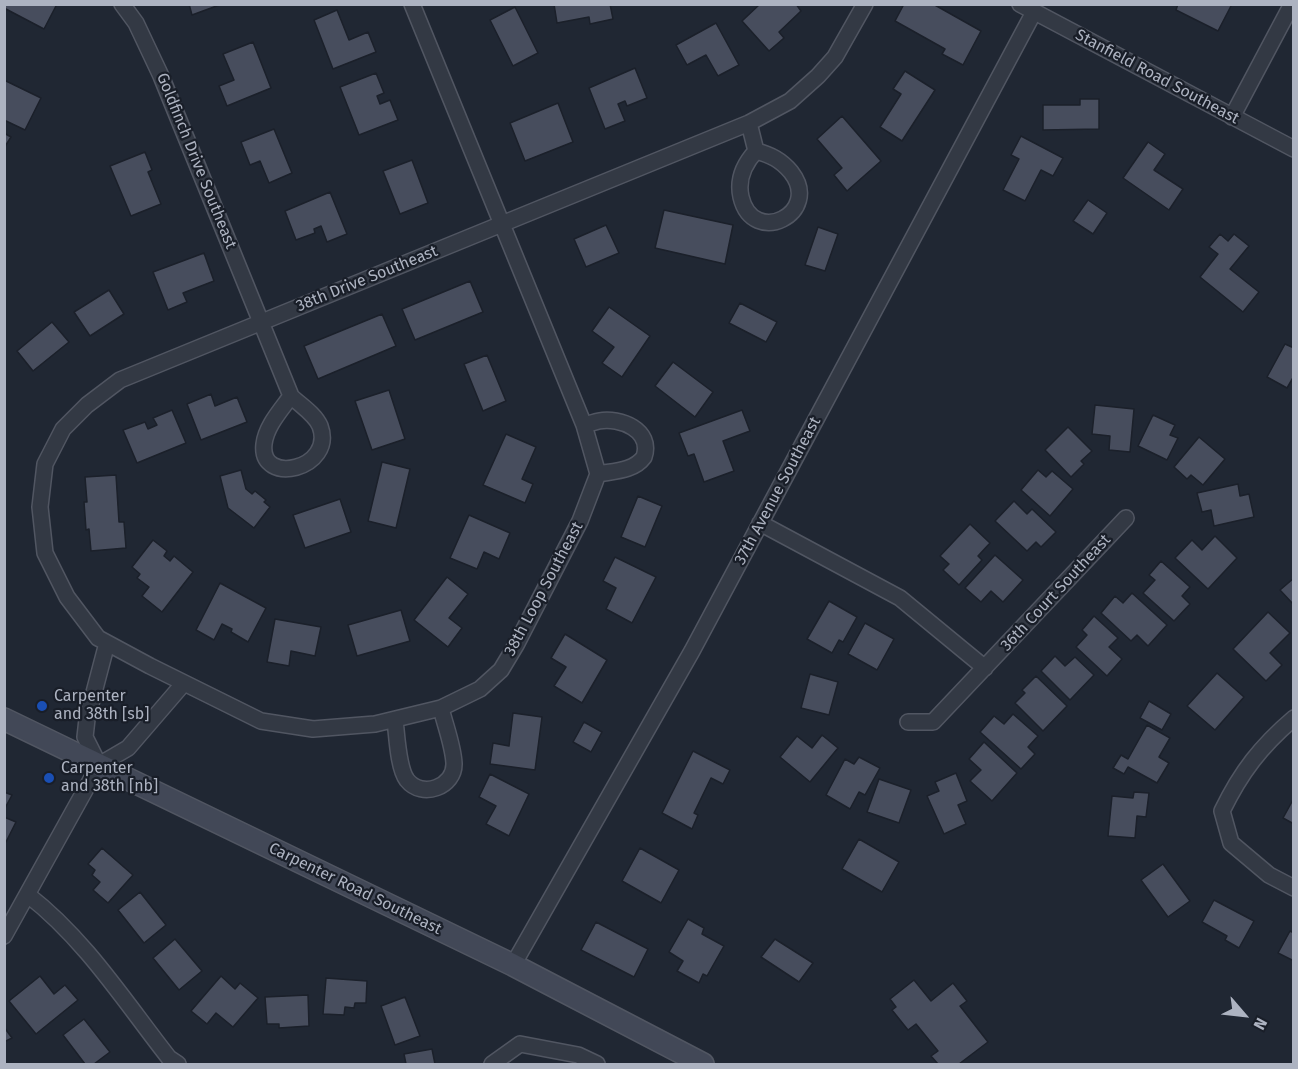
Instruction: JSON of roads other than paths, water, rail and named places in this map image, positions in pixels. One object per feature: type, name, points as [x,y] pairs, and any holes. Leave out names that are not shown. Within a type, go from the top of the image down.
[{"type":"street","name":"Goldfinch Drive Southeast","points":[[122,4],[136,23],[161,76],[291,396]]},
{"type":"street","points":[[412,4],[500,225],[584,426],[598,474],[618,471],[635,465],[644,457],[646,444],[638,430],[615,421],[599,421],[584,426]]},
{"type":"street","name":"38th Drive Southeast","points":[[184,683],[98,638],[67,597],[45,553],[40,507],[45,464],[63,429],[87,405],[120,380],[749,123],[790,101],[818,76],[835,57],[865,4]]},
{"type":"street","name":"Stanfield Road Southeast","points":[[1020,4],[1293,149]]},
{"type":"street","points":[[1232,117],[1292,4]]},
{"type":"street","name":"37th Avenue Southeast","points":[[513,964],[692,651],[1034,12]]},
{"type":"street","points":[[749,123],[756,151]]},
{"type":"street","points":[[756,151],[772,155],[785,165],[795,178],[800,191],[797,205],[789,214],[771,223],[756,220],[750,216],[745,210],[741,195],[741,179],[745,164],[756,151]]},
{"type":"street","points":[[291,396],[316,420],[321,434],[317,451],[312,459],[294,470],[286,470],[271,463],[264,450],[264,443],[271,424],[291,396]]},
{"type":"street","name":"38th Loop Southeast","points":[[184,683],[261,721],[313,729],[395,720],[441,708],[480,689],[501,670],[516,645],[580,521],[598,474]]},
{"type":"street","name":"36th Court Southeast","points":[[908,722],[933,722],[1126,518]]},
{"type":"street","points":[[760,523],[900,598],[985,668]]},
{"type":"street","points":[[99,765],[85,737],[88,715],[107,643]]},
{"type":"street","points":[[4,936],[99,765],[128,748],[184,683]]},
{"type":"street","points":[[395,720],[402,769],[407,779],[415,786],[425,790],[436,789],[452,775],[454,764],[441,708]]},
{"type":"street","points":[[1293,718],[1271,738],[1237,780],[1222,811],[1231,843],[1269,875],[1293,888]]},
{"type":"street","name":"Carpenter Road Southeast","points":[[4,719],[513,964],[703,1065]]},
{"type":"street","points":[[28,896],[47,909],[71,933],[169,1058],[178,1065]]},
{"type":"street","points":[[492,1065],[520,1044],[578,1055],[597,1065]]},
{"type":"place","name":"Carpenter and 38th [sb]","points":[[42,706]]},
{"type":"place","name":"Carpenter and 38th [nb]","points":[[49,778]]}]
